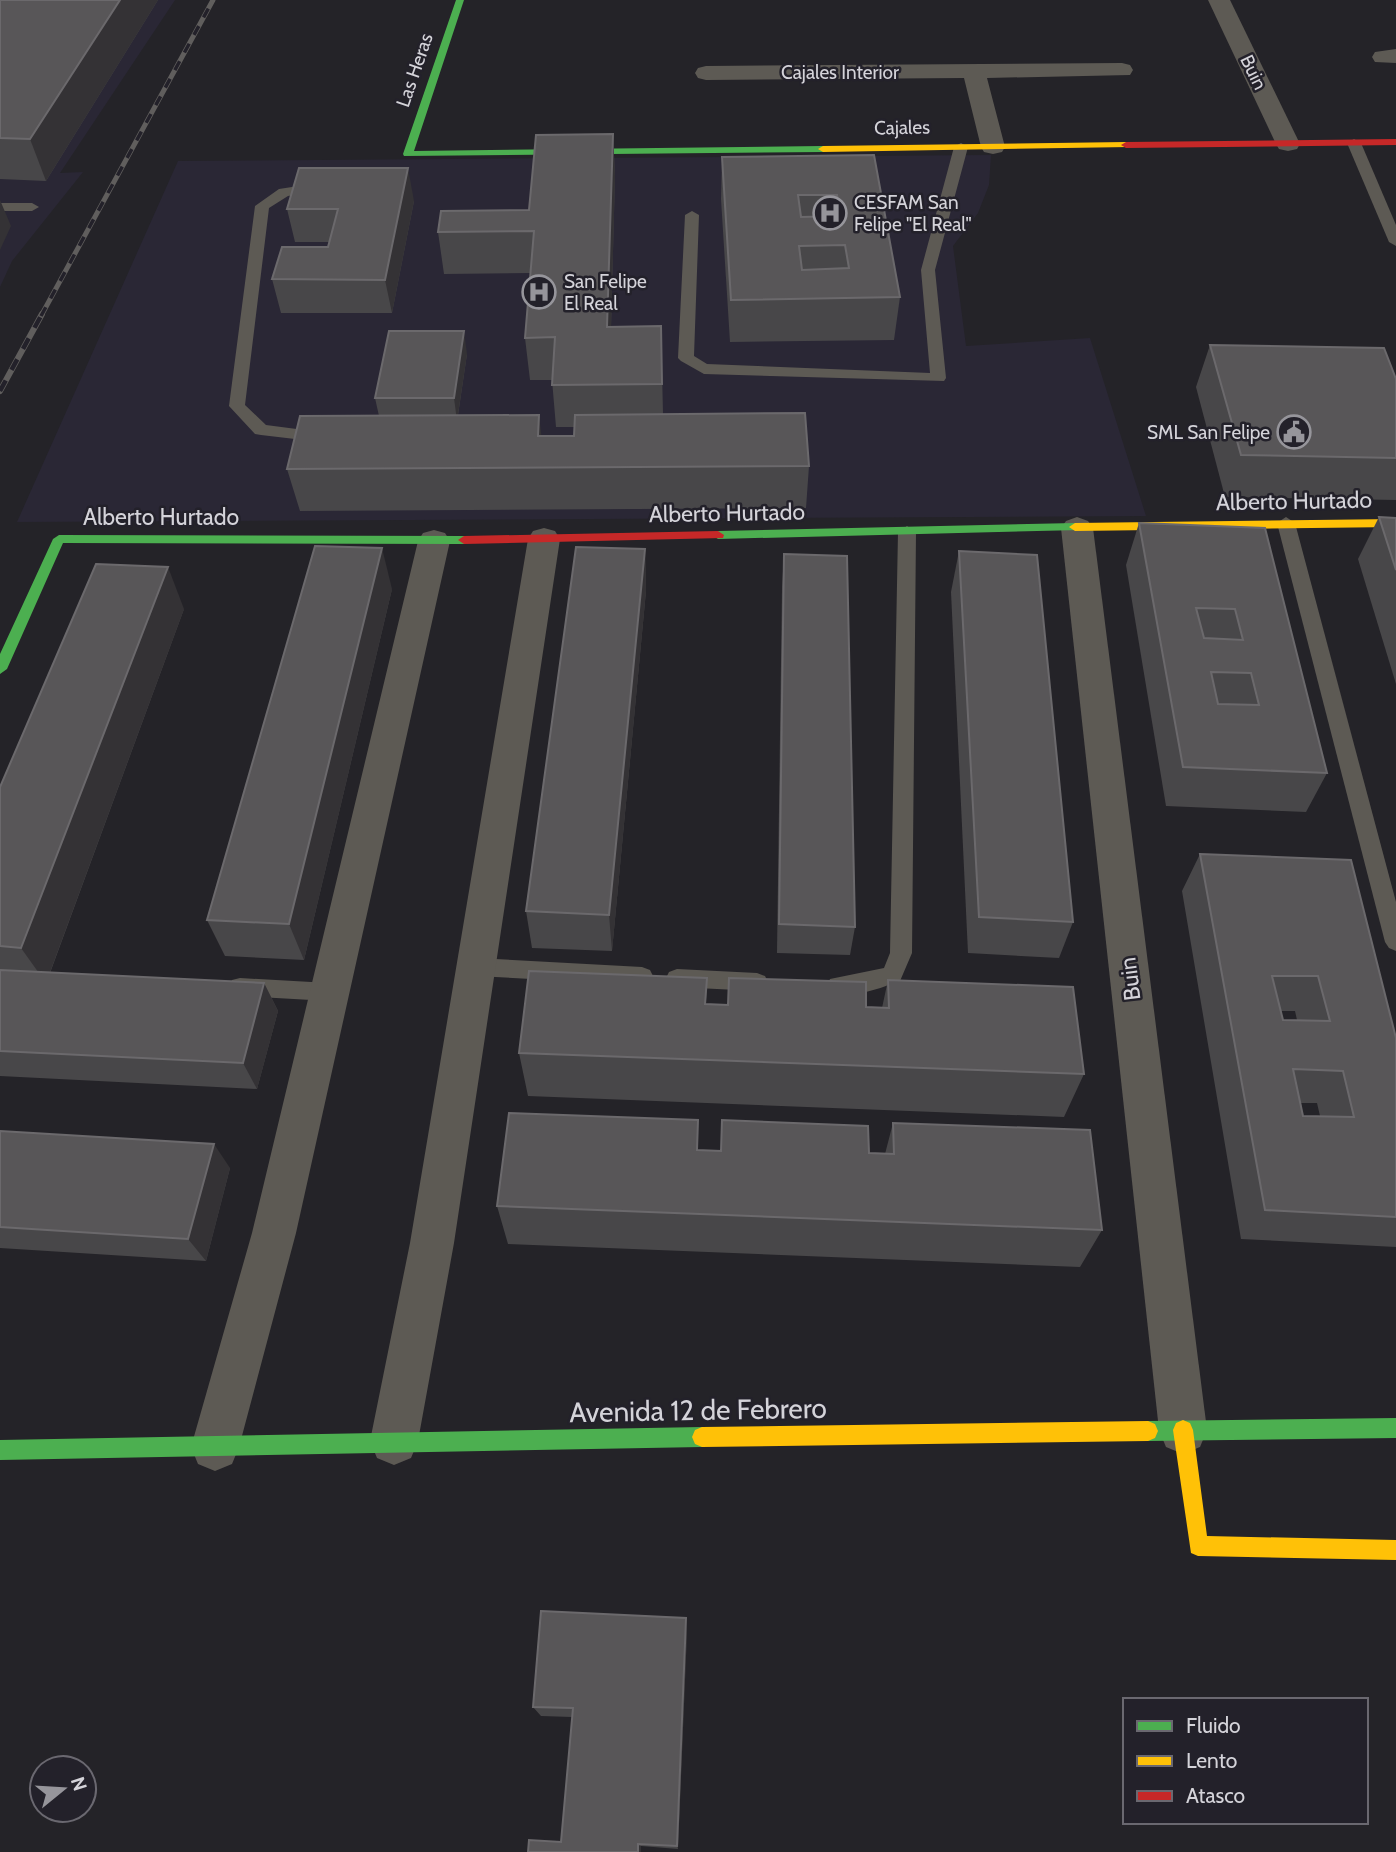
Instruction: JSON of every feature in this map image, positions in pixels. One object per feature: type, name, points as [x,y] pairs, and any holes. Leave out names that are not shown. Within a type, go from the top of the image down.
[{"type":"street","name":"Las Heras","points":[[408,154],[460,0]]},
{"type":"street","name":"Buin","points":[[1219,0],[1288,144]]},
{"type":"street","name":"Cajales Interior","points":[[706,74],[1122,70]]},
{"type":"street","points":[[974,71],[993,147]]},
{"type":"street","name":"Cajales","points":[[408,154],[1396,142]]},
{"type":"street","name":"Alberto Hurtado","points":[[0,669],[60,539],[431,556],[907,531],[1396,523]]},
{"type":"street","name":"Buin","points":[[1077,528],[1183,1430]]},
{"type":"street","points":[[394,1441],[432,1242],[542,551]]},
{"type":"street","points":[[215,1447],[274,1233],[431,556]]},
{"type":"street","name":"Avenida 12 de Febrero","points":[[0,1450],[394,1441],[1396,1428]]},
{"type":"street","points":[[1183,1430],[1198,1546],[1396,1550]]},
{"type":"lane","points":[[1354,143],[1396,242]]},
{"type":"lane","points":[[692,215],[686,358],[704,369],[938,378],[928,270],[961,147]]},
{"type":"lane","points":[[405,174],[408,154]]},
{"type":"lane","points":[[312,436],[261,430],[237,406],[262,206],[284,192],[329,187]]},
{"type":"lane","points":[[0,207],[32,207]]},
{"type":"lane","points":[[1286,523],[1396,942]]},
{"type":"lane","points":[[819,985],[846,987],[892,975],[901,953],[907,531]]},
{"type":"lane","points":[[476,967],[778,983]]},
{"type":"lane","points":[[218,986],[329,992]]},
{"type":"shaded area","points":[[0,0],[175,0],[60,173],[83,172],[12,261],[0,287]]},
{"type":"shaded area","name":"San Felipe El Real","points":[[991,155],[989,185],[978,213],[953,246],[966,346],[1090,338],[1146,516],[17,522],[178,161]]},
{"type":"building","points":[[0,0],[120,0],[30,139],[0,138]]},
{"type":"building","points":[[613,134],[607,327],[661,326],[662,384],[552,385],[555,337],[525,338],[534,231],[438,232],[441,211],[529,210],[536,135]]},
{"type":"building","points":[[874,155],[900,297],[731,300],[722,157]],"holes":[[[798,195],[837,195],[841,216],[801,217]],[[845,245],[849,268],[802,270],[799,246]]]},
{"type":"building","points":[[299,168],[408,168],[385,280],[272,279],[282,247],[328,247],[338,209],[287,209]]},
{"type":"building","points":[[389,331],[464,331],[454,398],[375,398]]},
{"type":"building","points":[[1210,345],[1384,348],[1396,379],[1396,458],[1241,455]]},
{"type":"building","points":[[805,413],[809,466],[287,469],[300,416],[539,415],[538,436],[574,436],[575,415]]},
{"type":"building","points":[[1379,517],[1396,518],[1396,570]]},
{"type":"building","points":[[1139,523],[1265,528],[1327,773],[1183,767]],"holes":[[[1196,608],[1235,609],[1243,640],[1204,638]],[[1211,672],[1251,673],[1259,705],[1218,704]]]},
{"type":"building","points":[[315,546],[382,548],[289,924],[207,920]]},
{"type":"building","points":[[576,547],[645,549],[609,915],[526,911]]},
{"type":"building","points":[[959,551],[1037,555],[1073,922],[979,917]]},
{"type":"building","points":[[784,554],[847,556],[855,927],[779,924]]},
{"type":"building","points":[[96,564],[168,567],[21,948],[0,946],[0,787]]},
{"type":"building","points":[[1200,854],[1351,860],[1396,1038],[1396,1217],[1265,1210]],"holes":[[[1272,976],[1318,976],[1330,1021],[1283,1020]],[[1293,1069],[1343,1071],[1354,1117],[1303,1116]]]},
{"type":"building","points":[[0,970],[264,983],[243,1063],[0,1051]]},
{"type":"building","points":[[529,971],[707,978],[705,1004],[728,1005],[729,978],[866,982],[866,1007],[889,1008],[888,980],[1073,987],[1084,1074],[519,1053]]},
{"type":"building","points":[[509,1113],[698,1120],[697,1150],[721,1151],[722,1120],[868,1126],[869,1153],[894,1154],[893,1123],[1090,1130],[1102,1230],[497,1206]]},
{"type":"building","points":[[0,1131],[214,1144],[188,1239],[0,1227]]},
{"type":"building","points":[[541,1611],[686,1618],[677,1846],[638,1844],[638,1852],[528,1852],[529,1840],[561,1842],[573,1708],[533,1707]]},
{"type":"railway","points":[[41,316],[213,0]]},
{"type":"railway","points":[[0,391],[42,314]]},
{"type":"traffic: fast","points":[[460,0],[408,154],[823,149]]},
{"type":"traffic: fast","points":[[718,535],[1075,527]]},
{"type":"traffic: fast","points":[[0,669],[59,539],[464,540]]},
{"type":"traffic: fast","points":[[1148,1431],[1396,1428]]},
{"type":"traffic: fast","points":[[0,1450],[702,1437]]},
{"type":"traffic: slow","points":[[823,149],[1126,145]]},
{"type":"traffic: slow","points":[[1075,527],[1396,523]]},
{"type":"traffic: slow","points":[[1183,1430],[1198,1546],[1396,1550]]},
{"type":"traffic: slow","points":[[702,1437],[1148,1431]]},
{"type":"traffic: jam","points":[[1126,145],[1396,142]]},
{"type":"traffic: jam","points":[[464,540],[718,535]]},
{"type":"place","name":"CESFAM San Felipe \"El Real\"","points":[[830,213]]},
{"type":"place","name":"San Felipe El Real","points":[[539,292]]},
{"type":"place","name":"SML San Felipe","points":[[1294,432]]}]
